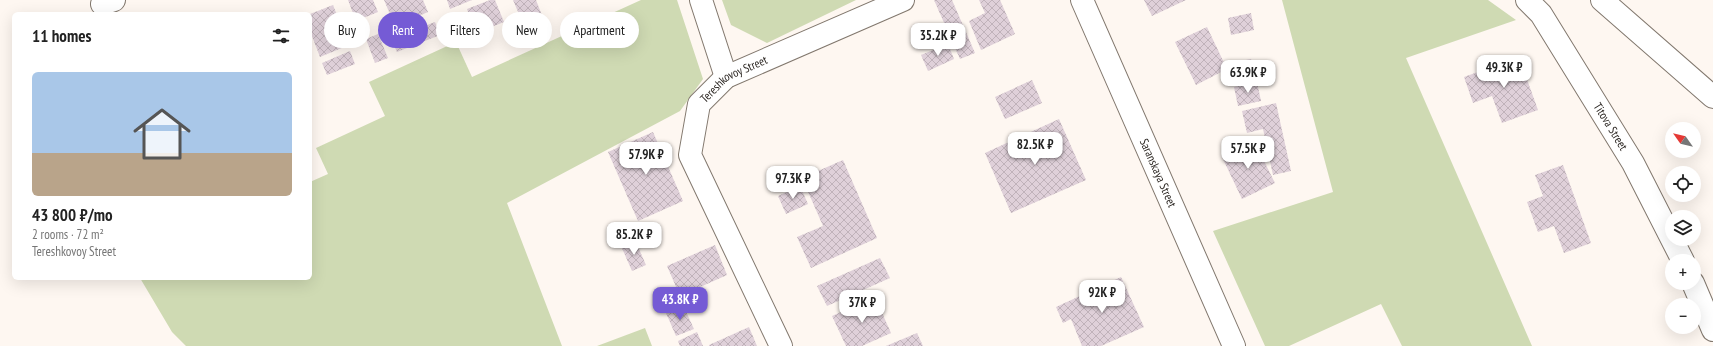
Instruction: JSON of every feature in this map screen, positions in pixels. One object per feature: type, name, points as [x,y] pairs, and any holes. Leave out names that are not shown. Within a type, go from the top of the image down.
[{"type":"street","points":[[701,0],[726,77]]},
{"type":"street","name":"Tereshkovoy Street","points":[[781,346],[690,155],[699,104],[726,77],[903,0]]},
{"type":"street","name":"Saranskaya Street","points":[[1082,0],[1234,346]]},
{"type":"street","name":"Titova Street","points":[[1527,0],[1541,14],[1633,163],[1678,254]]},
{"type":"street","points":[[1602,0],[1713,97]]},
{"type":"street","points":[[1696,290],[1713,330]]},
{"type":"green space","points":[[641,0],[677,0],[703,79],[680,111],[507,203],[562,346],[186,346],[172,332],[141,280],[312,280],[312,181],[328,174],[316,148],[385,116],[369,82],[443,48],[459,48],[472,77],[536,48],[552,48],[552,41],[560,37],[560,48],[639,48],[639,12],[615,12]]},
{"type":"green space","points":[[722,0],[856,0],[767,43],[731,25]]},
{"type":"green space","points":[[1282,0],[1488,0],[1516,20],[1406,58],[1532,346],[1402,346],[1381,304],[1289,346],[1265,346],[1213,231],[1333,192]]},
{"type":"green space","points":[[645,328],[652,346],[597,346]]},
{"type":"building","points":[[348,0],[373,0],[378,12],[370,15],[370,12],[353,12]]},
{"type":"building","points":[[384,0],[423,0],[428,12],[389,12]]},
{"type":"building","points":[[447,0],[472,0],[450,9]]},
{"type":"building","points":[[490,0],[495,0],[502,17],[502,23],[494,26],[494,12],[468,12],[467,9]]},
{"type":"building","points":[[513,0],[536,0],[541,12],[518,12]]},
{"type":"building","points":[[934,0],[952,0],[975,53],[960,59]]},
{"type":"building","points":[[979,0],[1000,0],[1015,34],[981,50],[969,21],[985,13]]},
{"type":"building","points":[[1144,0],[1186,0],[1152,16]]},
{"type":"building","points":[[333,5],[336,12],[324,12],[324,48],[342,48],[320,57],[312,36],[312,13]]},
{"type":"building","points":[[1251,13],[1254,30],[1231,35],[1228,18]]},
{"type":"building","points":[[435,22],[436,25],[436,37],[428,40],[428,25]]},
{"type":"building","points":[[1207,27],[1227,69],[1196,85],[1175,42]]},
{"type":"building","points":[[378,34],[378,48],[384,48],[388,58],[375,63],[369,48],[370,37]]},
{"type":"building","points":[[948,44],[954,59],[928,71],[921,55]]},
{"type":"building","points":[[395,48],[407,48],[397,52]]},
{"type":"building","points":[[350,51],[355,64],[327,75],[322,63]]},
{"type":"building","points":[[1519,57],[1538,110],[1502,123],[1492,96],[1473,103],[1464,77]]},
{"type":"building","points":[[1251,59],[1254,74],[1234,79],[1231,63]]},
{"type":"building","points":[[1032,80],[1042,103],[1005,119],[995,97]]},
{"type":"building","points":[[1257,82],[1261,101],[1238,106],[1234,87]]},
{"type":"building","points":[[1276,103],[1291,171],[1273,175],[1263,129],[1247,133],[1242,111]]},
{"type":"building","points":[[1059,119],[1086,180],[1011,213],[985,153]]},
{"type":"building","points":[[653,132],[683,201],[638,221],[608,152]]},
{"type":"building","points":[[1254,141],[1275,183],[1242,199],[1222,157]]},
{"type":"building","points":[[843,160],[877,238],[811,268],[797,237],[823,226],[802,178]]},
{"type":"building","points":[[1563,165],[1591,243],[1564,253],[1554,226],[1538,232],[1527,202],[1543,196],[1535,175]]},
{"type":"building","points":[[800,186],[808,204],[786,214],[778,196]]},
{"type":"building","points":[[635,240],[646,265],[632,271],[621,246]]},
{"type":"building","points":[[715,245],[727,275],[680,296],[667,266]]},
{"type":"building","points":[[880,258],[890,278],[827,306],[817,286]]},
{"type":"building","points":[[1121,277],[1144,327],[1101,346],[1082,346],[1071,319],[1063,323],[1056,307]]},
{"type":"building","points":[[875,297],[891,333],[862,346],[846,346],[832,316]]},
{"type":"building","points":[[683,305],[694,329],[676,336],[666,313]]},
{"type":"building","points":[[749,327],[757,346],[709,346],[709,345]]},
{"type":"building","points":[[697,332],[703,346],[680,346],[678,341]]},
{"type":"building","points":[[917,333],[923,346],[886,346]]}]
